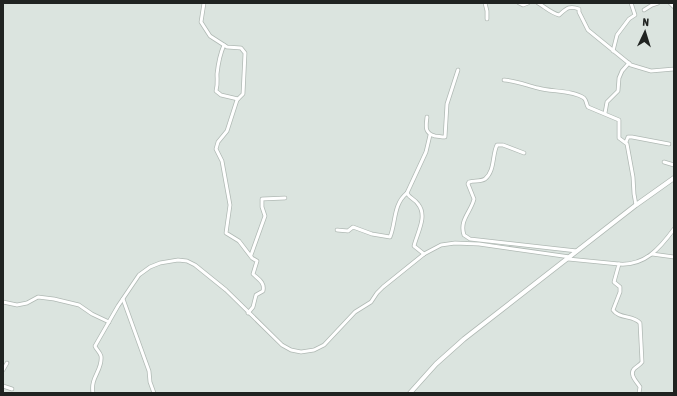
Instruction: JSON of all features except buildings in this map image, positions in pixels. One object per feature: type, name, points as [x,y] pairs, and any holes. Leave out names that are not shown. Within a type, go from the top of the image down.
[{"type":"street","points":[[202,3],[201,22],[211,38],[224,45],[240,48],[245,53],[243,94],[238,99],[227,131],[218,142],[216,149],[222,161],[230,205],[226,233],[239,241],[257,263],[253,274],[258,278],[264,288],[263,291],[255,298],[254,305],[250,311]]},
{"type":"street","points":[[485,3],[487,19]]},
{"type":"street","points":[[518,3],[522,5],[528,3]]},
{"type":"street","points":[[538,3],[549,11],[559,15],[566,8],[577,8],[588,30],[629,63],[647,71],[674,69]]},
{"type":"street","points":[[613,51],[618,35],[629,19],[636,15],[631,3]]},
{"type":"street","points":[[644,10],[658,3]]},
{"type":"street","points":[[224,45],[219,63],[216,91],[238,99]]},
{"type":"street","points":[[605,113],[607,102],[618,91],[619,78],[622,71],[629,63]]},
{"type":"street","points":[[427,117],[426,130],[430,135],[445,136],[447,104],[458,70]]},
{"type":"street","points":[[504,80],[516,81],[538,88],[564,91],[584,99],[588,107],[619,120],[619,138],[626,142]]},
{"type":"street","points":[[337,230],[348,231],[353,227],[372,234],[390,237],[399,203],[406,193],[426,152],[430,135]]},
{"type":"street","points":[[636,205],[632,166],[626,142],[628,137],[669,144]]},
{"type":"street","points":[[524,153],[502,145],[497,145],[494,162],[486,178],[469,182],[474,199],[463,222],[462,227],[464,235],[470,239],[619,264],[628,264],[636,262],[652,254],[660,247],[674,229]]},
{"type":"street","points":[[664,162],[674,165]]},
{"type":"street","points":[[410,393],[456,345],[636,205],[674,178]]},
{"type":"street","points":[[406,193],[419,204],[422,212],[422,223],[414,245],[424,254]]},
{"type":"street","points":[[251,255],[265,216],[262,210],[262,199],[285,198]]},
{"type":"street","points":[[93,393],[92,383],[101,362],[100,353],[95,347],[108,321],[139,275],[147,269],[160,263],[183,260],[195,265],[250,311],[288,349],[301,352],[314,350],[324,345],[355,312],[371,302],[379,291],[424,254],[441,245],[462,242],[572,255]]},
{"type":"street","points":[[652,254],[674,257]]},
{"type":"street","points":[[619,264],[614,282],[620,287],[620,290],[613,310],[616,314],[636,319],[640,323],[642,362],[633,370],[632,373],[640,388],[640,393]]},
{"type":"street","points":[[3,302],[17,305],[28,303],[38,297],[54,299],[79,305],[92,314],[108,321]]},
{"type":"street","points":[[123,299],[149,370],[150,382],[154,393]]},
{"type":"street","points":[[3,370],[7,363]]},
{"type":"street","points":[[3,386],[12,389]]}]
